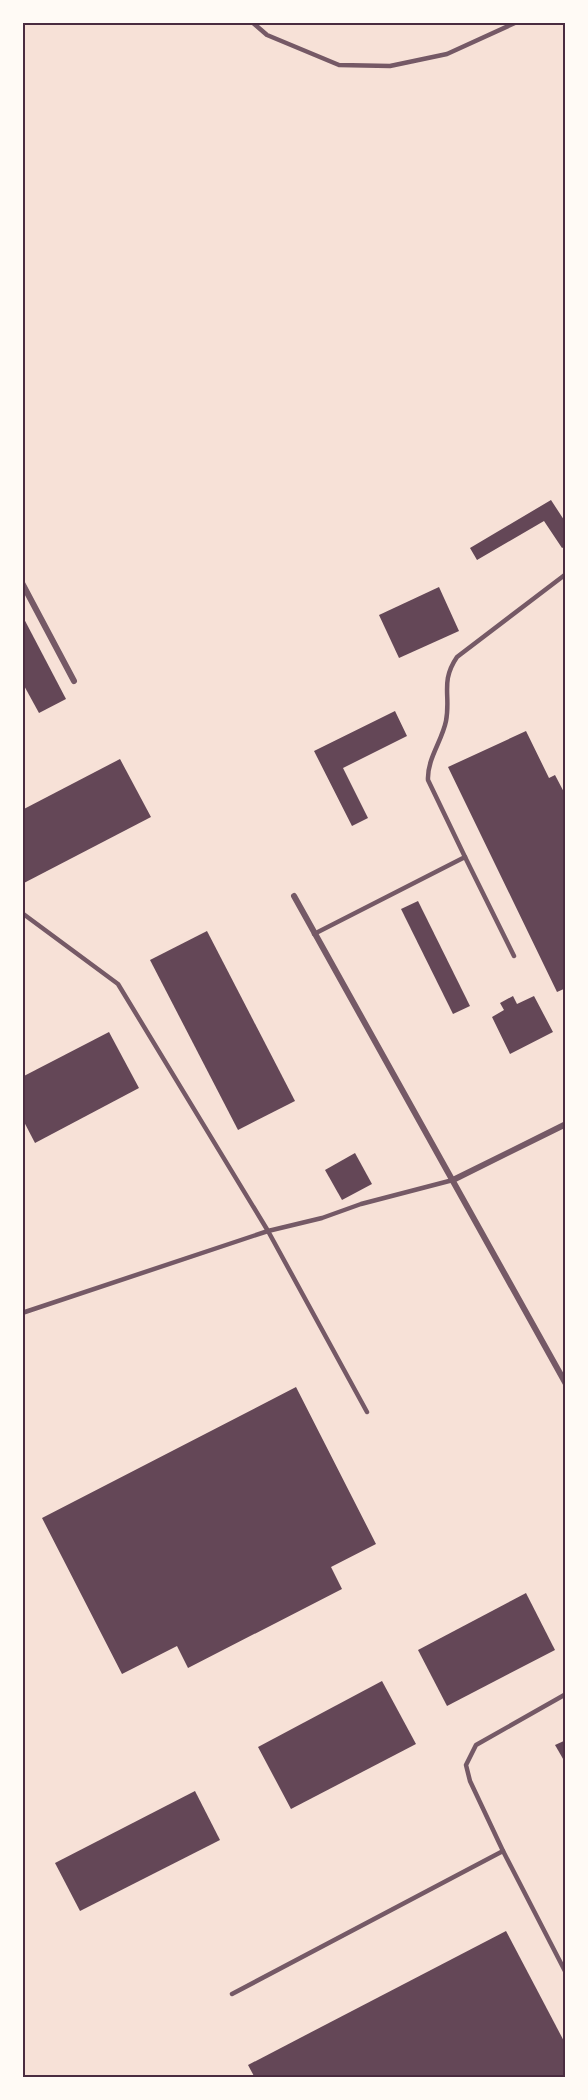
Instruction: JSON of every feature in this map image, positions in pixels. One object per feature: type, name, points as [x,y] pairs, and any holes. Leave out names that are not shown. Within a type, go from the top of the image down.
[{"type":"street","points":[[22,583],[74,681]]},
{"type":"street","points":[[294,896],[566,1384]]},
{"type":"street","points":[[453,1180],[566,1124]]},
{"type":"lane","points":[[252,22],[267,35],[339,65],[390,66],[447,54],[517,22]]},
{"type":"lane","points":[[514,956],[428,780],[428,769],[446,722],[449,669],[457,657],[566,574]]},
{"type":"lane","points":[[314,934],[465,857]]},
{"type":"lane","points":[[22,913],[118,984],[268,1231],[367,1412]]},
{"type":"lane","points":[[22,1313],[268,1231],[322,1218],[361,1204],[453,1180]]},
{"type":"lane","points":[[566,1694],[476,1745],[466,1764],[471,1781],[503,1851],[566,1973]]},
{"type":"lane","points":[[232,1994],[503,1851]]},
{"type":"building","points":[[551,500],[566,523],[566,546],[562,548],[544,521],[477,560],[470,548]]},
{"type":"building","points":[[439,587],[459,631],[399,658],[379,615]]},
{"type":"building","points":[[22,615],[66,699],[39,713],[22,682]]},
{"type":"building","points":[[395,711],[407,736],[343,768],[368,818],[352,826],[314,751]]},
{"type":"building","points":[[526,731],[549,778],[555,775],[566,796],[566,988],[557,992],[448,767]]},
{"type":"building","points":[[120,759],[151,817],[22,884],[22,810]]},
{"type":"building","points":[[418,901],[470,1006],[453,1014],[401,909]]},
{"type":"building","points":[[207,931],[295,1101],[238,1130],[150,960]]},
{"type":"building","points":[[513,996],[517,1004],[534,996],[553,1032],[510,1054],[492,1017],[504,1010],[500,1003]]},
{"type":"building","points":[[109,1032],[139,1088],[35,1143],[22,1118],[22,1077]]},
{"type":"building","points":[[355,1153],[372,1184],[342,1200],[325,1170]]},
{"type":"building","points":[[296,1387],[376,1544],[331,1567],[342,1589],[188,1668],[177,1646],[122,1674],[42,1518]]},
{"type":"building","points":[[526,1593],[555,1650],[447,1706],[418,1650]]},
{"type":"building","points":[[382,1681],[416,1744],[291,1809],[258,1747]]},
{"type":"building","points":[[566,1740],[566,1764],[555,1745]]},
{"type":"building","points":[[195,1791],[220,1840],[80,1911],[55,1863]]},
{"type":"building","points":[[506,1931],[566,2045],[566,2078],[255,2078],[248,2065]]}]
